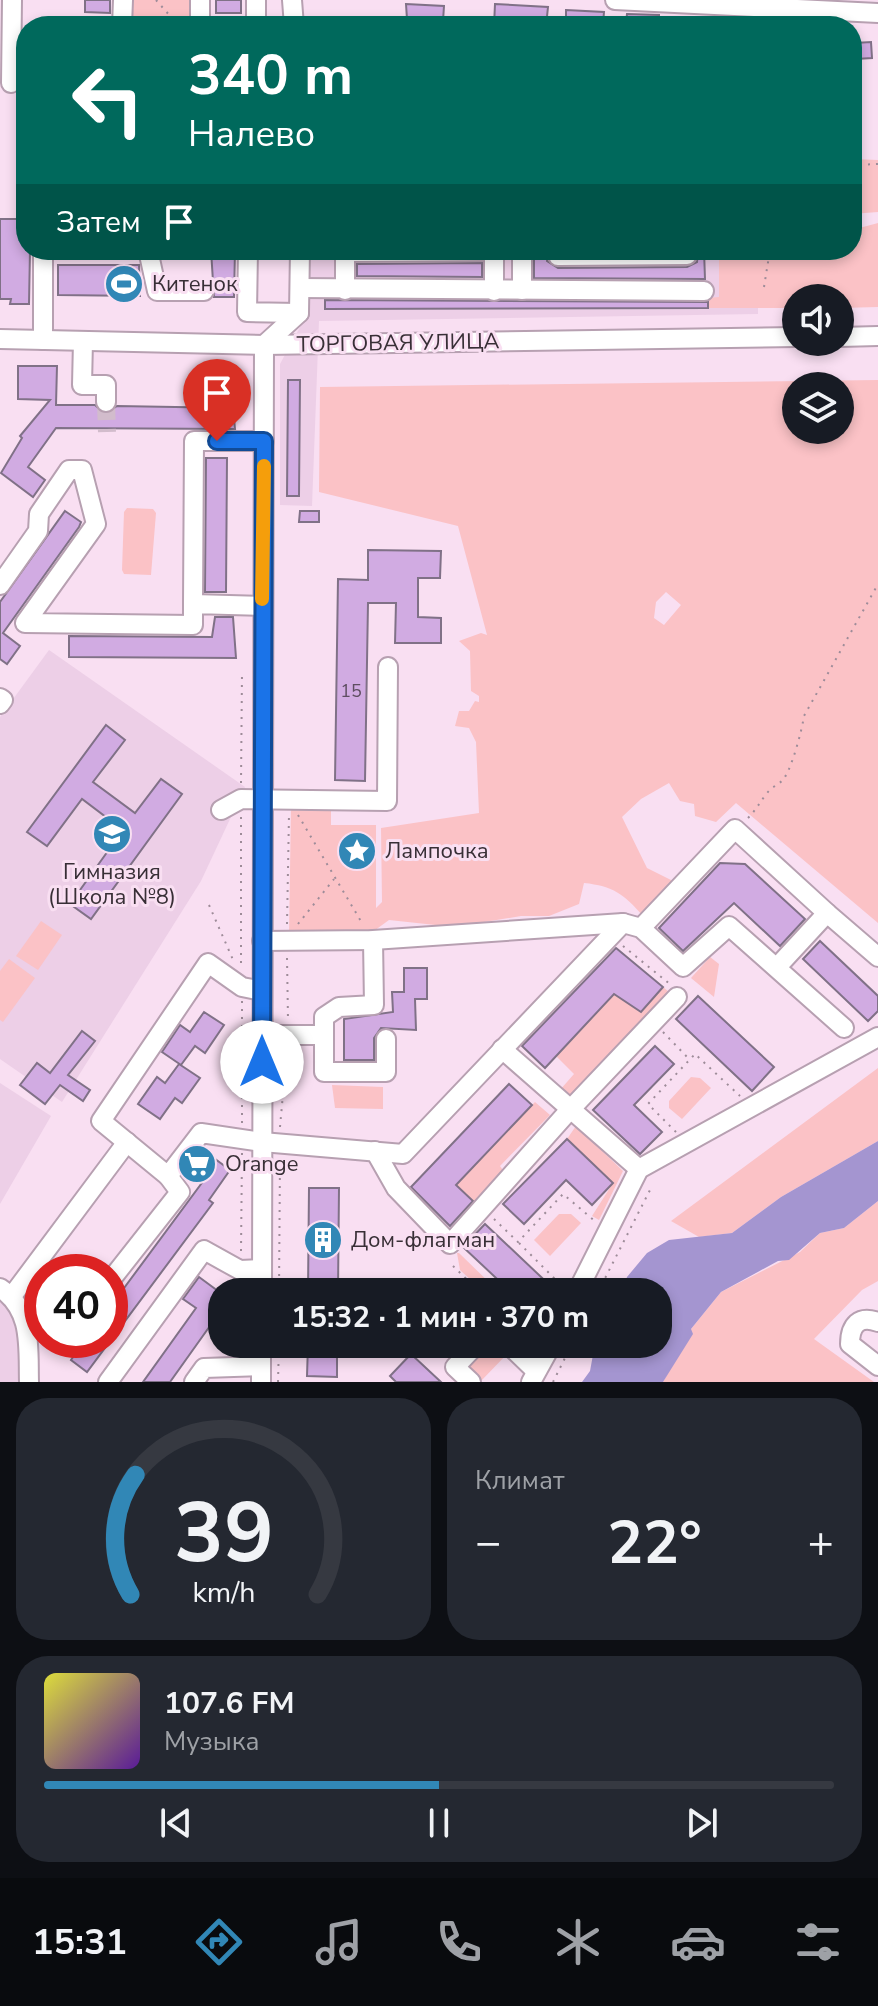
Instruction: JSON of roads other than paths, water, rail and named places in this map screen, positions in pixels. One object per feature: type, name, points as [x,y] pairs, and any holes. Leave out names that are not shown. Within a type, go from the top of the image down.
[{"type":"street","points":[[12,0],[12,84]]},
{"type":"street","points":[[615,0],[878,13]]},
{"type":"street","points":[[43,260],[43,340]]},
{"type":"street","points":[[150,260],[157,291],[204,291]]},
{"type":"street","points":[[248,260],[247,312],[299,313]]},
{"type":"street","points":[[262,1278],[271,1142],[262,1035],[264,345],[299,313],[300,260]]},
{"type":"street","points":[[345,260],[345,290]]},
{"type":"street","points":[[494,260],[494,291]]},
{"type":"street","points":[[522,260],[522,290]]},
{"type":"street","points":[[558,260],[558,291]]},
{"type":"street","points":[[300,288],[696,291],[689,260]]},
{"type":"street","points":[[854,337],[878,336]]},
{"type":"street","name":"ТОРГОВАЯ УЛИЦА","points":[[0,339],[264,345],[782,337]]},
{"type":"street","points":[[83,341],[82,385],[106,385],[106,402]]},
{"type":"street","points":[[0,585],[38,531],[39,514],[69,470],[82,470],[96,524],[25,623],[193,625],[194,441],[264,441]]},
{"type":"street","points":[[193,604],[262,606]]},
{"type":"street","points":[[221,810],[241,799],[387,801],[388,667]]},
{"type":"street","points":[[0,698],[3,700],[0,704]]},
{"type":"street","points":[[168,1176],[201,1133],[403,1154],[502,1049],[735,829],[878,957]]},
{"type":"street","points":[[778,966],[827,913]]},
{"type":"street","points":[[262,941],[627,931],[683,967],[729,926],[778,966],[844,1028]]},
{"type":"street","points":[[373,940],[374,1005],[339,1007],[324,1017],[324,1072],[386,1072],[386,1039]]},
{"type":"street","points":[[128,1258],[180,1192],[168,1176],[101,1121],[208,963],[242,987],[262,991]]},
{"type":"street","points":[[375,1151],[396,1188],[450,1244],[654,1022],[676,993]]},
{"type":"street","points":[[262,1035],[324,1035]]},
{"type":"street","points":[[584,1278],[639,1169],[878,1037]]},
{"type":"street","points":[[502,1049],[639,1169]]},
{"type":"street","points":[[24,1314],[6,1292],[127,1142]]},
{"type":"street","points":[[108,1382],[204,1250],[240,1270],[262,1269]]},
{"type":"street","points":[[878,1322],[869,1319],[857,1322],[850,1330],[850,1344],[878,1366]]},
{"type":"street","points":[[29,1382],[31,1358]]},
{"type":"street","points":[[464,1358],[455,1367],[471,1382]]},
{"type":"street","points":[[519,1358],[534,1377],[544,1358]]},
{"type":"street","points":[[194,1382],[204,1368],[261,1374]]},
{"type":"tunnel","points":[[106,402],[107,432]]},
{"type":"place","name":"Китенок","points":[[124,284]]},
{"type":"place","name":"Гимназия (Школа №8)","points":[[112,834]]},
{"type":"place","name":"Лампочка","points":[[357,851]]},
{"type":"place","name":"Orange","points":[[197,1164]]},
{"type":"place","name":"Дом-флагман","points":[[323,1240]]}]
